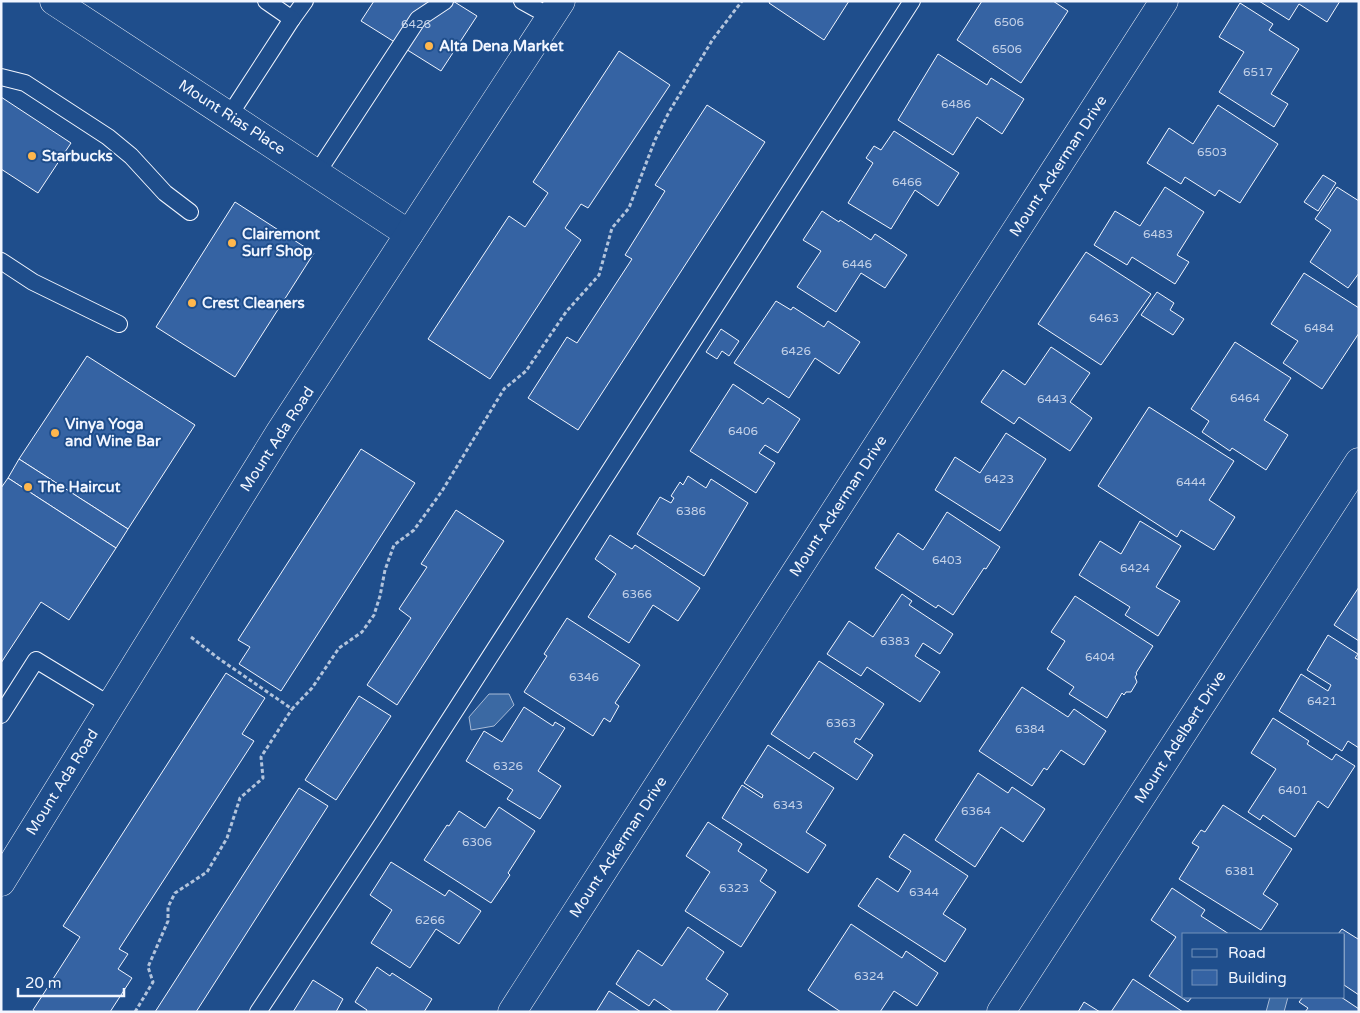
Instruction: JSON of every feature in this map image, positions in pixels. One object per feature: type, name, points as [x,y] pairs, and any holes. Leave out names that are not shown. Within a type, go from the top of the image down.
[{"type":"street","name":"Mount Rias Place","points":[[54,1],[409,234]]},
{"type":"street","name":"Mount Ackerman Drive","points":[[512,1012],[1164,1]]},
{"type":"street","name":"Mount Ada Road","points":[[1,882],[280,432],[556,9]]},
{"type":"street","name":"Mount Adelbert Drive","points":[[1002,1012],[1359,462]]},
{"type":"lane","points":[[266,1],[292,19]]},
{"type":"lane","points":[[229,116],[304,1]]},
{"type":"lane","points":[[317,173],[418,19],[445,1]]},
{"type":"lane","points":[[522,1],[556,9]]},
{"type":"lane","points":[[258,1012],[379,829],[912,1]]},
{"type":"lane","points":[[1,77],[25,83],[108,137],[131,156],[164,193],[190,212]]},
{"type":"lane","points":[[1,261],[33,282],[119,324]]},
{"type":"lane","points":[[1,715],[36,660],[110,705]]},
{"type":"path","points":[[135,1012],[153,982],[148,967],[168,920],[168,907],[175,893],[207,872],[227,838],[240,798],[263,778],[261,757],[292,709],[312,688],[339,648],[362,632],[374,615],[385,570],[394,544],[414,530],[442,491],[504,389],[526,371],[566,312],[599,275],[612,228],[630,208],[655,140],[669,112],[713,39],[742,1]]},
{"type":"path","points":[[164,619],[292,709]]},
{"type":"water","points":[[489,694],[509,694],[514,705],[494,726],[471,730],[469,717]]},
{"type":"water","points":[[1270,998],[1288,998],[1284,1012],[1266,1012]]},
{"type":"building","name":"Alta Dena Market","points":[[374,1],[453,1],[477,16],[441,71],[361,21]]},
{"type":"building","points":[[770,1],[849,1],[824,40],[769,3]]},
{"type":"building","points":[[982,1],[1053,1],[1068,11],[1021,83],[957,40]]},
{"type":"building","points":[[1259,1],[1340,1],[1327,22],[1299,4],[1289,20]]},
{"type":"building","points":[[1240,3],[1273,24],[1269,30],[1299,49],[1271,94],[1288,104],[1274,127],[1219,92],[1244,52],[1219,37]]},
{"type":"building","points":[[619,51],[670,85],[588,208],[581,204],[565,228],[581,240],[490,379],[428,339],[509,216],[525,227],[548,193],[533,182]]},
{"type":"building","points":[[938,54],[987,85],[991,78],[1024,99],[1002,134],[977,117],[953,155],[898,120]]},
{"type":"building","name":"Starbucks","points":[[1,97],[71,143],[38,193],[1,169]]},
{"type":"building","points":[[707,105],[765,142],[578,430],[528,398],[567,337],[577,343],[632,259],[625,255],[665,191],[655,185]]},
{"type":"building","points":[[1218,105],[1278,144],[1240,203],[1219,190],[1215,196],[1185,177],[1181,184],[1147,163],[1169,128],[1193,144]]},
{"type":"building","points":[[894,131],[959,173],[938,206],[915,190],[891,229],[848,203],[873,163],[866,158],[874,146],[881,150]]},
{"type":"building","points":[[1323,175],[1336,183],[1318,211],[1304,202]]},
{"type":"building","points":[[1165,187],[1204,212],[1177,255],[1189,262],[1175,284],[1132,257],[1127,265],[1094,245],[1115,211],[1140,226]]},
{"type":"building","points":[[1337,187],[1359,201],[1359,273],[1348,288],[1310,262],[1331,230],[1315,219]]},
{"type":"building","points":[[235,202],[314,253],[235,377],[156,327]]},
{"type":"building","points":[[822,211],[871,240],[875,234],[907,255],[885,288],[861,273],[836,312],[797,287],[821,251],[803,240]]},
{"type":"building","points":[[1086,252],[1151,294],[1101,365],[1038,324]]},
{"type":"building","points":[[1304,273],[1359,308],[1359,333],[1322,389],[1283,363],[1298,341],[1271,324]]},
{"type":"building","points":[[1157,292],[1174,303],[1170,310],[1184,319],[1173,335],[1141,315]]},
{"type":"building","points":[[776,301],[791,310],[793,307],[824,327],[828,321],[860,342],[839,374],[815,358],[789,398],[734,363]]},
{"type":"building","points":[[721,329],[739,341],[729,356],[722,351],[717,359],[706,352]]},
{"type":"building","points":[[1235,342],[1291,378],[1264,420],[1288,435],[1266,470],[1232,448],[1230,451],[1202,432],[1209,421],[1191,409]]},
{"type":"building","points":[[1051,347],[1090,373],[1070,402],[1092,418],[1070,451],[1019,417],[1014,424],[981,402],[1003,370],[1025,385]]},
{"type":"building","points":[[87,356],[195,425],[128,529],[19,459]]},
{"type":"building","points":[[733,384],[763,404],[768,398],[800,419],[778,453],[765,445],[759,453],[775,463],[756,493],[690,451]]},
{"type":"building","points":[[1149,407],[1234,461],[1209,500],[1235,517],[1214,550],[1181,530],[1177,537],[1098,486]]},
{"type":"building","points":[[1006,433],[1046,459],[1000,531],[935,490],[955,457],[980,473]]},
{"type":"building","points":[[361,449],[415,483],[281,691],[239,664],[250,647],[238,640]]},
{"type":"building","points":[[19,459],[128,529],[116,548],[8,478]]},
{"type":"building","points":[[688,476],[706,488],[711,479],[748,503],[704,576],[637,534],[660,497],[671,503],[674,498],[671,496],[680,482],[683,485]]},
{"type":"building","points":[[8,478],[116,548],[69,620],[41,602],[1,663],[1,488]]},
{"type":"building","points":[[456,510],[504,541],[397,705],[367,685],[411,618],[399,609],[427,567],[421,564]]},
{"type":"building","points":[[947,512],[1000,547],[953,615],[938,605],[936,608],[875,568],[898,533],[923,550]]},
{"type":"building","points":[[1140,521],[1181,546],[1156,587],[1180,601],[1158,636],[1125,615],[1130,607],[1079,575],[1100,541],[1121,554]]},
{"type":"building","points":[[610,535],[632,549],[635,545],[700,588],[678,621],[653,605],[629,643],[588,617],[616,574],[595,559]]},
{"type":"building","points":[[1359,587],[1359,641],[1334,625]]},
{"type":"building","points":[[902,594],[912,601],[909,605],[953,634],[940,654],[923,643],[915,656],[940,672],[920,702],[867,667],[861,676],[827,654],[849,621],[873,637]]},
{"type":"building","points":[[1075,596],[1153,646],[1136,673],[1137,682],[1131,692],[1126,692],[1124,695],[1122,693],[1107,718],[1069,694],[1074,687],[1047,669],[1065,641],[1051,632]]},
{"type":"building","points":[[567,618],[640,665],[615,703],[619,706],[610,722],[604,718],[593,736],[524,692],[547,656],[544,654]]},
{"type":"building","points":[[1328,635],[1358,654],[1355,658],[1359,660],[1359,748],[1348,741],[1342,751],[1279,711],[1301,674],[1328,691],[1331,685],[1307,670]]},
{"type":"building","points":[[819,661],[884,704],[860,740],[856,738],[854,742],[873,755],[857,780],[814,752],[809,759],[771,734]]},
{"type":"building","points":[[226,673],[265,698],[242,734],[254,741],[119,949],[128,954],[118,969],[132,978],[110,1012],[36,1012],[33,1010],[80,937],[63,926]]},
{"type":"building","points":[[1022,687],[1068,717],[1074,709],[1106,731],[1084,765],[1061,750],[1047,770],[1044,768],[1032,786],[979,751]]},
{"type":"building","points":[[359,696],[391,716],[336,800],[305,780]]},
{"type":"building","points":[[524,707],[553,726],[555,722],[565,728],[538,771],[561,786],[540,819],[507,799],[513,790],[466,761],[484,731],[502,742]]},
{"type":"building","points":[[1273,718],[1309,741],[1307,744],[1332,760],[1336,754],[1355,766],[1328,808],[1318,801],[1295,837],[1263,815],[1260,820],[1248,812],[1276,769],[1251,753]]},
{"type":"building","points":[[768,745],[834,788],[806,832],[826,845],[808,873],[722,818],[742,785],[762,798],[763,795],[744,783]]},
{"type":"building","points":[[978,773],[1008,793],[1012,787],[1045,809],[1023,842],[1001,827],[975,867],[935,840]]},
{"type":"building","points":[[299,788],[328,806],[196,1012],[155,1012]]},
{"type":"building","points":[[1223,805],[1292,849],[1263,894],[1278,904],[1261,930],[1179,879],[1199,847],[1192,843],[1201,830],[1205,832]]},
{"type":"building","points":[[499,807],[535,831],[508,873],[510,875],[491,903],[424,860],[447,825],[449,826],[459,811],[485,828]]},
{"type":"building","points":[[708,822],[742,844],[738,851],[767,870],[760,881],[776,892],[741,947],[685,911],[710,872],[686,856]]},
{"type":"building","points":[[904,834],[968,876],[943,914],[966,929],[945,962],[858,906],[877,878],[898,892],[911,871],[889,857]]},
{"type":"building","points":[[391,862],[445,896],[449,890],[481,911],[459,944],[436,929],[410,968],[371,943],[392,910],[370,895]]},
{"type":"building","points":[[1172,888],[1205,910],[1201,916],[1227,933],[1182,933],[1182,998],[1149,976],[1176,937],[1151,920]]},
{"type":"building","points":[[851,924],[902,958],[906,951],[938,973],[917,1006],[894,991],[880,1012],[841,1012],[808,990]]},
{"type":"building","points":[[688,927],[724,952],[706,979],[728,994],[716,1012],[673,1012],[654,999],[649,1006],[616,984],[638,950],[662,966]]},
{"type":"building","points":[[1342,929],[1359,938],[1359,995],[1345,986],[1345,933],[1339,933]]},
{"type":"building","points":[[377,967],[390,976],[392,973],[432,999],[424,1012],[366,1012],[367,1010],[355,1002]]},
{"type":"building","points":[[1133,979],[1183,1012],[1111,1012]]},
{"type":"building","points":[[313,980],[343,999],[336,1012],[293,1012]]},
{"type":"building","points":[[609,991],[641,1012],[596,1012]]},
{"type":"building","points":[[1182,998],[1191,998],[1188,1002]]},
{"type":"building","points":[[1302,998],[1342,998],[1359,1009],[1359,1012],[1305,1012],[1308,1008],[1299,1002]]},
{"type":"building","points":[[1084,1002],[1100,1012],[1078,1012]]},
{"type":"place","name":"Alta Dena Market","points":[[429,46]]},
{"type":"place","name":"Starbucks","points":[[32,156]]},
{"type":"place","name":"Clairemont Surf Shop","points":[[232,243]]},
{"type":"place","name":"Crest Cleaners","points":[[192,303]]},
{"type":"place","name":"Vinya Yoga and Wine Bar","points":[[55,433]]},
{"type":"place","name":"The Haircut","points":[[28,487]]}]
